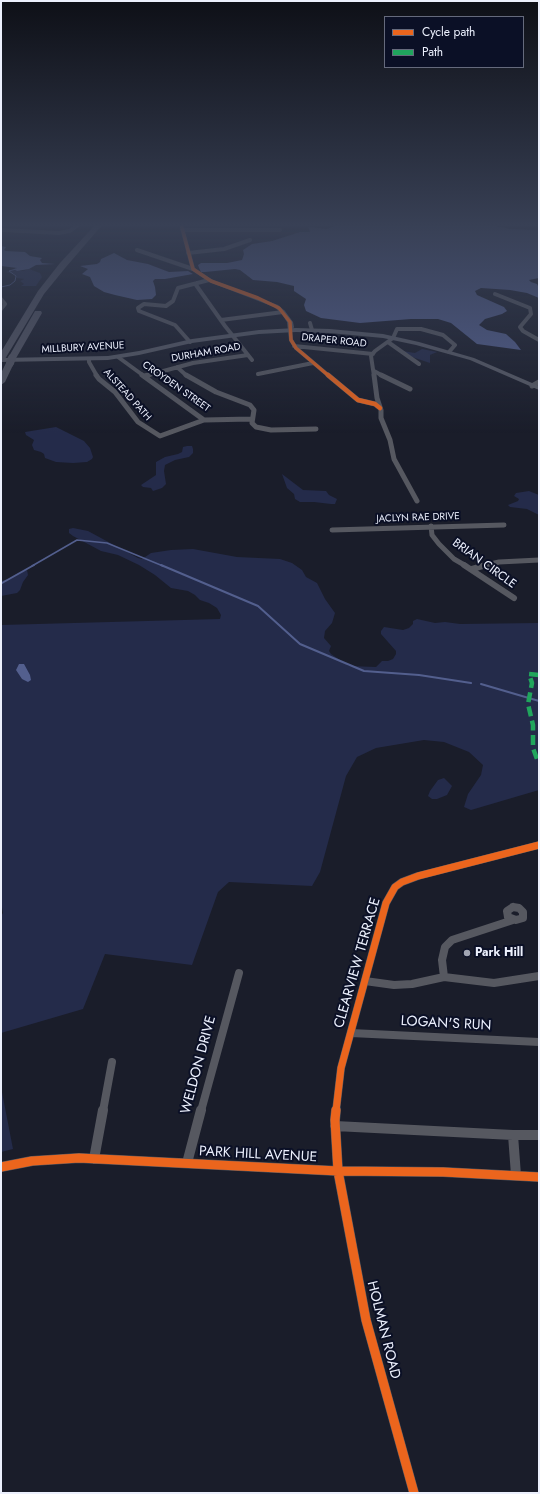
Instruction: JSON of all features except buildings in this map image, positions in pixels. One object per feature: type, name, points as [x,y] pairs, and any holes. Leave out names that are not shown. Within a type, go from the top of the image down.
[{"type":"highway","points":[[1,382],[5,360],[28,313],[41,294]]},
{"type":"highway","points":[[5,360],[44,304]]},
{"type":"main road","name":"MILLBURY AVENUE","points":[[5,360],[89,359],[118,357],[190,342],[233,336],[290,330],[312,330],[356,333],[449,352],[472,359],[539,388]]},
{"type":"street","points":[[176,294],[173,301],[166,306],[144,304],[138,308],[140,311],[174,325],[190,342]]},
{"type":"street","points":[[202,294],[252,360]]},
{"type":"street","points":[[246,294],[276,306],[283,312],[290,322],[292,327],[290,330],[291,340],[294,346],[358,400],[375,404],[380,408]]},
{"type":"street","points":[[495,294],[528,306],[532,312],[532,317],[520,327],[523,331],[539,340]]},
{"type":"street","points":[[1,299],[5,304],[1,309]]},
{"type":"street","points":[[221,320],[283,312]]},
{"type":"street","points":[[310,323],[312,330]]},
{"type":"street","points":[[417,501],[394,459],[390,440],[381,418],[371,359],[373,354],[390,340],[397,329],[402,328],[421,329],[439,334],[454,343],[455,347],[449,352]]},
{"type":"street","points":[[390,340],[419,364]]},
{"type":"street","name":"DRAPER ROAD","points":[[294,346],[373,354]]},
{"type":"street","name":"DURHAM ROAD","points":[[144,376],[215,359],[248,355]]},
{"type":"street","name":"CROYDEN STREET","points":[[118,357],[204,420],[251,419]]},
{"type":"street","name":"ALSTEAD PATH","points":[[89,359],[89,362],[99,379],[115,392],[138,422],[160,436],[204,420]]},
{"type":"street","points":[[258,374],[313,363]]},
{"type":"street","points":[[177,367],[189,377],[216,392],[250,405],[254,410],[251,419],[252,423],[256,427],[264,429],[316,429]]},
{"type":"street","points":[[374,371],[410,389]]},
{"type":"street","points":[[532,386],[539,382]]},
{"type":"street","name":"JACLYN RAE DRIVE","points":[[332,530],[504,525]]},
{"type":"street","name":"BRIAN CIRCLE","points":[[431,526],[432,535],[454,559],[472,569],[480,576],[514,598]]},
{"type":"street","points":[[472,569],[499,562],[539,560]]},
{"type":"street","name":"CLEARVIEW TERRACE","points":[[338,1171],[335,1126],[341,1068],[386,903],[391,892],[402,882],[418,876],[539,845]]},
{"type":"street","points":[[444,977],[442,960],[445,946],[452,940],[513,920]]},
{"type":"street","name":"WELDON DRIVE","points":[[187,1163],[239,973]]},
{"type":"street","points":[[365,981],[394,986],[412,984],[444,977],[494,983],[539,976]]},
{"type":"street","name":"LOGAN'S RUN","points":[[351,1033],[539,1042]]},
{"type":"street","points":[[94,1159],[112,1062]]},
{"type":"street","points":[[335,1126],[539,1135]]},
{"type":"street","points":[[513,1135],[516,1175]]},
{"type":"street","name":"PARK HILL AVENUE","points":[[1,1167],[18,1163],[54,1159],[94,1159],[338,1171],[443,1172],[539,1177]]},
{"type":"street","name":"HOLMAN ROAD","points":[[338,1171],[366,1320],[414,1493]]},
{"type":"shaded area","points":[[110,294],[156,294],[156,295],[152,299],[137,300]]},
{"type":"shaded area","points":[[298,294],[476,294],[504,307],[507,311],[485,319],[479,325],[487,330],[506,334],[521,350],[477,344],[451,323],[438,319],[411,319],[360,323],[321,318],[306,311],[304,305],[306,299]]},
{"type":"shaded area","points":[[529,294],[539,294],[539,298]]},
{"type":"shaded area","points":[[422,349],[437,352],[430,355],[430,363],[412,357],[402,351],[415,353]]},
{"type":"shaded area","points":[[56,427],[84,441],[90,448],[93,457],[92,459],[87,462],[56,462],[45,458],[44,454],[34,450],[32,445],[34,440],[26,435],[25,432]]},
{"type":"shaded area","points":[[192,446],[193,449],[193,453],[189,457],[175,460],[165,465],[164,471],[166,484],[162,488],[153,491],[151,488],[143,487],[141,485],[156,475],[156,462],[165,457],[182,452],[183,447]]},
{"type":"shaded area","points":[[282,474],[303,490],[326,491],[329,495],[337,499],[335,504],[300,502],[295,499],[294,494],[287,488]]},
{"type":"shaded area","points":[[529,491],[539,495],[539,515],[527,509],[510,507],[508,505],[518,501],[519,499],[514,496],[516,493]]},
{"type":"shaded area","points":[[73,528],[88,531],[142,559],[151,553],[193,549],[237,557],[280,559],[292,563],[302,570],[306,577],[317,583],[325,599],[335,613],[332,623],[325,631],[324,638],[331,646],[329,651],[331,654],[349,666],[376,667],[382,661],[393,659],[396,651],[381,634],[381,631],[384,627],[403,630],[409,628],[413,624],[413,621],[417,619],[435,623],[445,622],[460,624],[539,623],[539,790],[471,810],[464,807],[468,794],[481,775],[483,765],[469,752],[444,742],[424,740],[376,748],[357,757],[346,776],[320,872],[312,886],[229,882],[218,892],[192,965],[105,954],[83,1009],[1,1033],[1,916],[3,913],[1,902],[1,625],[220,619],[221,615],[217,608],[200,600],[188,591],[171,588],[155,575],[139,565],[118,555],[101,551],[73,536],[69,533],[69,529]]},
{"type":"shaded area","points":[[27,570],[28,575],[17,593],[1,596],[1,581]]},
{"type":"shaded area","points":[[19,664],[24,664],[30,675],[31,680],[28,682],[22,679],[16,670]]},
{"type":"shaded area","points":[[444,778],[452,786],[447,795],[437,799],[432,799],[428,796],[430,791],[438,780]]},
{"type":"shaded area","points":[[1,1087],[13,1149],[1,1152]]},
{"type":"waterway","points":[[32,566],[77,540],[107,543],[163,566]]},
{"type":"waterway","points":[[2,583],[34,565]]},
{"type":"waterway","points":[[161,565],[258,606],[300,644],[364,671],[419,675],[471,683]]},
{"type":"waterway","points":[[481,684],[539,701]]},
{"type":"marked path","points":[[539,675],[529,674],[532,683],[528,704],[533,725],[533,748],[537,759],[539,760]]},
{"type":"cycle path","points":[[246,294],[279,308],[290,322],[291,340],[296,348],[358,400],[375,404],[380,408]]},
{"type":"cycle path","points":[[414,1493],[366,1320],[338,1171],[335,1120],[341,1068],[386,903],[395,887],[402,882],[418,876],[539,845]]},
{"type":"cycle path","points":[[1,1167],[32,1161],[79,1158],[338,1171],[443,1172],[539,1177]]},
{"type":"place","name":"Park Hill","points":[[467,953]]}]
